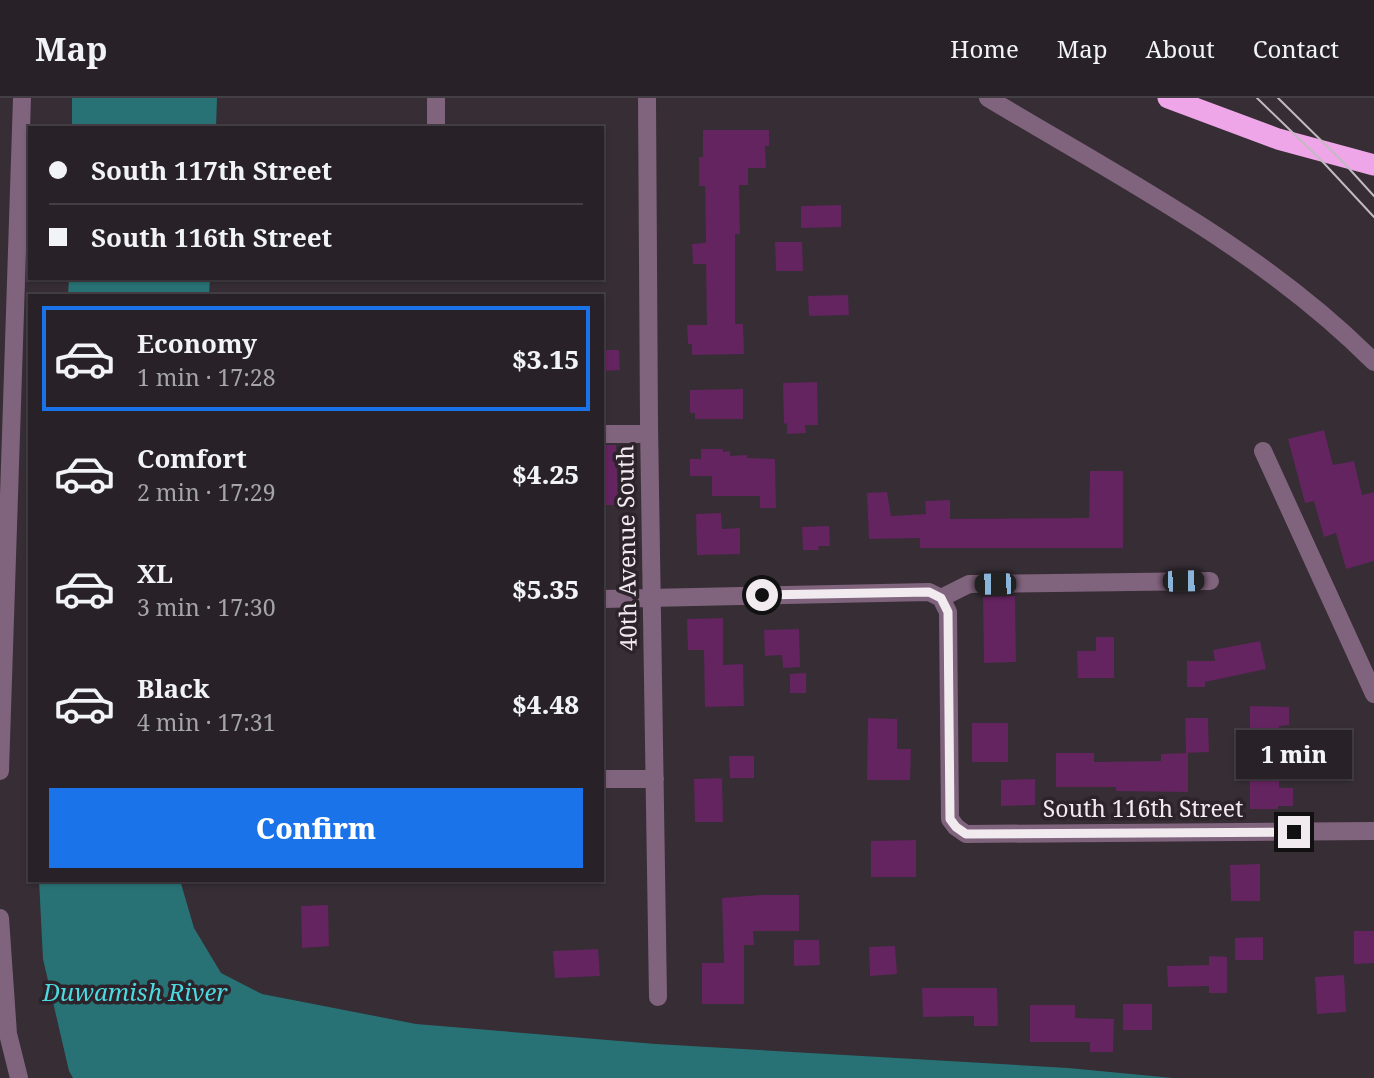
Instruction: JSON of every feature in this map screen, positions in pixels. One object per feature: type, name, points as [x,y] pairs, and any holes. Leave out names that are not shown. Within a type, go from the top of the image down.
[{"type":"highway","points":[[1168,98],[1278,139],[1374,165]]},
{"type":"street","points":[[0,771],[22,98]]},
{"type":"street","points":[[436,98],[436,126]]},
{"type":"street","name":"40th Avenue South","points":[[647,98],[649,434],[658,997]]},
{"type":"street","points":[[988,98],[1238,250],[1313,306],[1374,362]]},
{"type":"street","points":[[604,434],[649,434]]},
{"type":"street","points":[[1263,451],[1374,694]]},
{"type":"street","points":[[604,599],[929,592],[941,598],[969,584],[1210,581]]},
{"type":"street","name":"South 116th Street","points":[[941,598],[948,612],[950,819],[966,834],[1374,831]]},
{"type":"street","points":[[604,779],[654,779]]},
{"type":"street","points":[[0,918],[4,1003],[11,1070]]},
{"type":"water","points":[[72,98],[217,98],[216,126],[72,126]]},
{"type":"water","points":[[69,280],[210,280],[209,294],[68,294]]},
{"type":"water","name":"Duwamish River","points":[[39,882],[181,882],[194,928],[221,973],[262,994],[416,1024],[656,1044],[1068,1068],[1173,1078],[73,1078],[69,1071],[43,959]]},
{"type":"building","points":[[703,130],[769,130],[769,146],[765,146],[766,168],[748,168],[748,185],[739,185],[740,234],[735,234],[735,324],[743,324],[744,354],[692,355],[692,344],[688,344],[687,325],[707,325],[706,264],[693,264],[692,244],[706,243],[705,186],[699,186]]},
{"type":"building","points":[[841,205],[841,227],[801,228],[801,206]]},
{"type":"building","points":[[775,242],[802,242],[803,271],[776,271]]},
{"type":"building","points":[[848,295],[849,315],[809,316],[808,296]]},
{"type":"building","points":[[604,350],[619,350],[620,370],[604,371]]},
{"type":"building","points":[[817,382],[818,425],[805,425],[806,433],[787,434],[787,423],[784,424],[783,383]]},
{"type":"building","points":[[743,389],[743,419],[695,419],[695,413],[690,413],[690,390]]},
{"type":"building","points":[[1324,430],[1333,465],[1354,461],[1362,495],[1374,492],[1374,561],[1346,569],[1336,533],[1324,537],[1314,501],[1305,503],[1288,439]]},
{"type":"building","points":[[604,445],[616,445],[618,505],[604,505]]},
{"type":"building","points":[[701,449],[723,449],[723,452],[730,451],[730,456],[747,455],[747,458],[775,459],[776,508],[760,508],[760,496],[712,496],[712,476],[690,476],[690,459],[701,459]]},
{"type":"building","points":[[1090,471],[1123,471],[1123,548],[920,548],[920,538],[869,539],[867,493],[887,492],[891,516],[926,514],[925,501],[950,500],[950,519],[1089,518]]},
{"type":"building","points":[[721,513],[722,529],[740,528],[740,554],[697,555],[696,514]]},
{"type":"building","points":[[829,526],[830,546],[818,546],[819,550],[803,550],[802,527]]},
{"type":"building","points":[[1015,596],[1016,662],[984,663],[983,597]]},
{"type":"building","points":[[723,618],[723,665],[743,664],[744,706],[705,707],[704,650],[688,650],[687,619]]},
{"type":"building","points":[[799,629],[800,667],[783,668],[782,655],[765,656],[764,630]]},
{"type":"building","points":[[1096,637],[1114,637],[1114,678],[1078,678],[1077,651],[1096,651]]},
{"type":"building","points":[[1260,641],[1266,669],[1205,682],[1205,687],[1187,687],[1187,661],[1215,661],[1213,650]]},
{"type":"building","points":[[806,673],[806,693],[790,693],[790,674]]},
{"type":"building","points":[[1250,706],[1289,707],[1289,725],[1279,726],[1279,788],[1293,788],[1293,806],[1250,809]]},
{"type":"building","points":[[868,718],[897,719],[897,749],[911,749],[910,780],[867,780]]},
{"type":"building","points":[[1185,718],[1208,718],[1209,752],[1186,753]]},
{"type":"building","points":[[972,723],[1008,723],[1008,762],[972,762]]},
{"type":"building","points":[[1056,753],[1094,753],[1094,762],[1161,761],[1161,754],[1188,753],[1188,792],[1116,791],[1116,787],[1056,787]]},
{"type":"building","points":[[729,756],[754,756],[754,778],[730,778]]},
{"type":"building","points":[[722,778],[723,822],[695,822],[694,779]]},
{"type":"building","points":[[1035,779],[1035,805],[1001,806],[1001,780]]},
{"type":"building","points":[[916,840],[916,877],[871,877],[871,841]]},
{"type":"building","points":[[1260,864],[1260,901],[1231,901],[1230,865]]},
{"type":"building","points":[[799,895],[799,931],[753,931],[754,945],[744,945],[744,1004],[702,1004],[702,963],[724,963],[722,898]]},
{"type":"building","points":[[328,905],[329,946],[302,948],[301,906]]},
{"type":"building","points":[[1354,931],[1374,931],[1374,963],[1354,964]]},
{"type":"building","points":[[1263,937],[1263,960],[1235,960],[1235,938]]},
{"type":"building","points":[[794,940],[819,940],[820,965],[794,966]]},
{"type":"building","points":[[895,946],[897,974],[870,976],[869,947]]},
{"type":"building","points":[[598,949],[600,976],[555,978],[553,951]]},
{"type":"building","points":[[1209,956],[1227,957],[1227,993],[1209,993],[1209,986],[1168,987],[1167,966],[1209,965]]},
{"type":"building","points":[[1344,975],[1346,1012],[1317,1014],[1315,977]]},
{"type":"building","points":[[922,988],[997,988],[998,1026],[974,1026],[974,1016],[923,1017]]},
{"type":"building","points":[[1123,1004],[1152,1004],[1152,1030],[1123,1030]]},
{"type":"building","points":[[1030,1005],[1075,1005],[1075,1018],[1114,1019],[1113,1052],[1090,1052],[1090,1042],[1030,1042]]},
{"type":"tram line","points":[[1257,98],[1321,160],[1374,217]]},
{"type":"tram line","points":[[1278,98],[1374,196]]},
{"type":"route","points":[[762,595],[929,592],[941,598],[948,612],[950,819],[966,834],[1294,832]]}]
